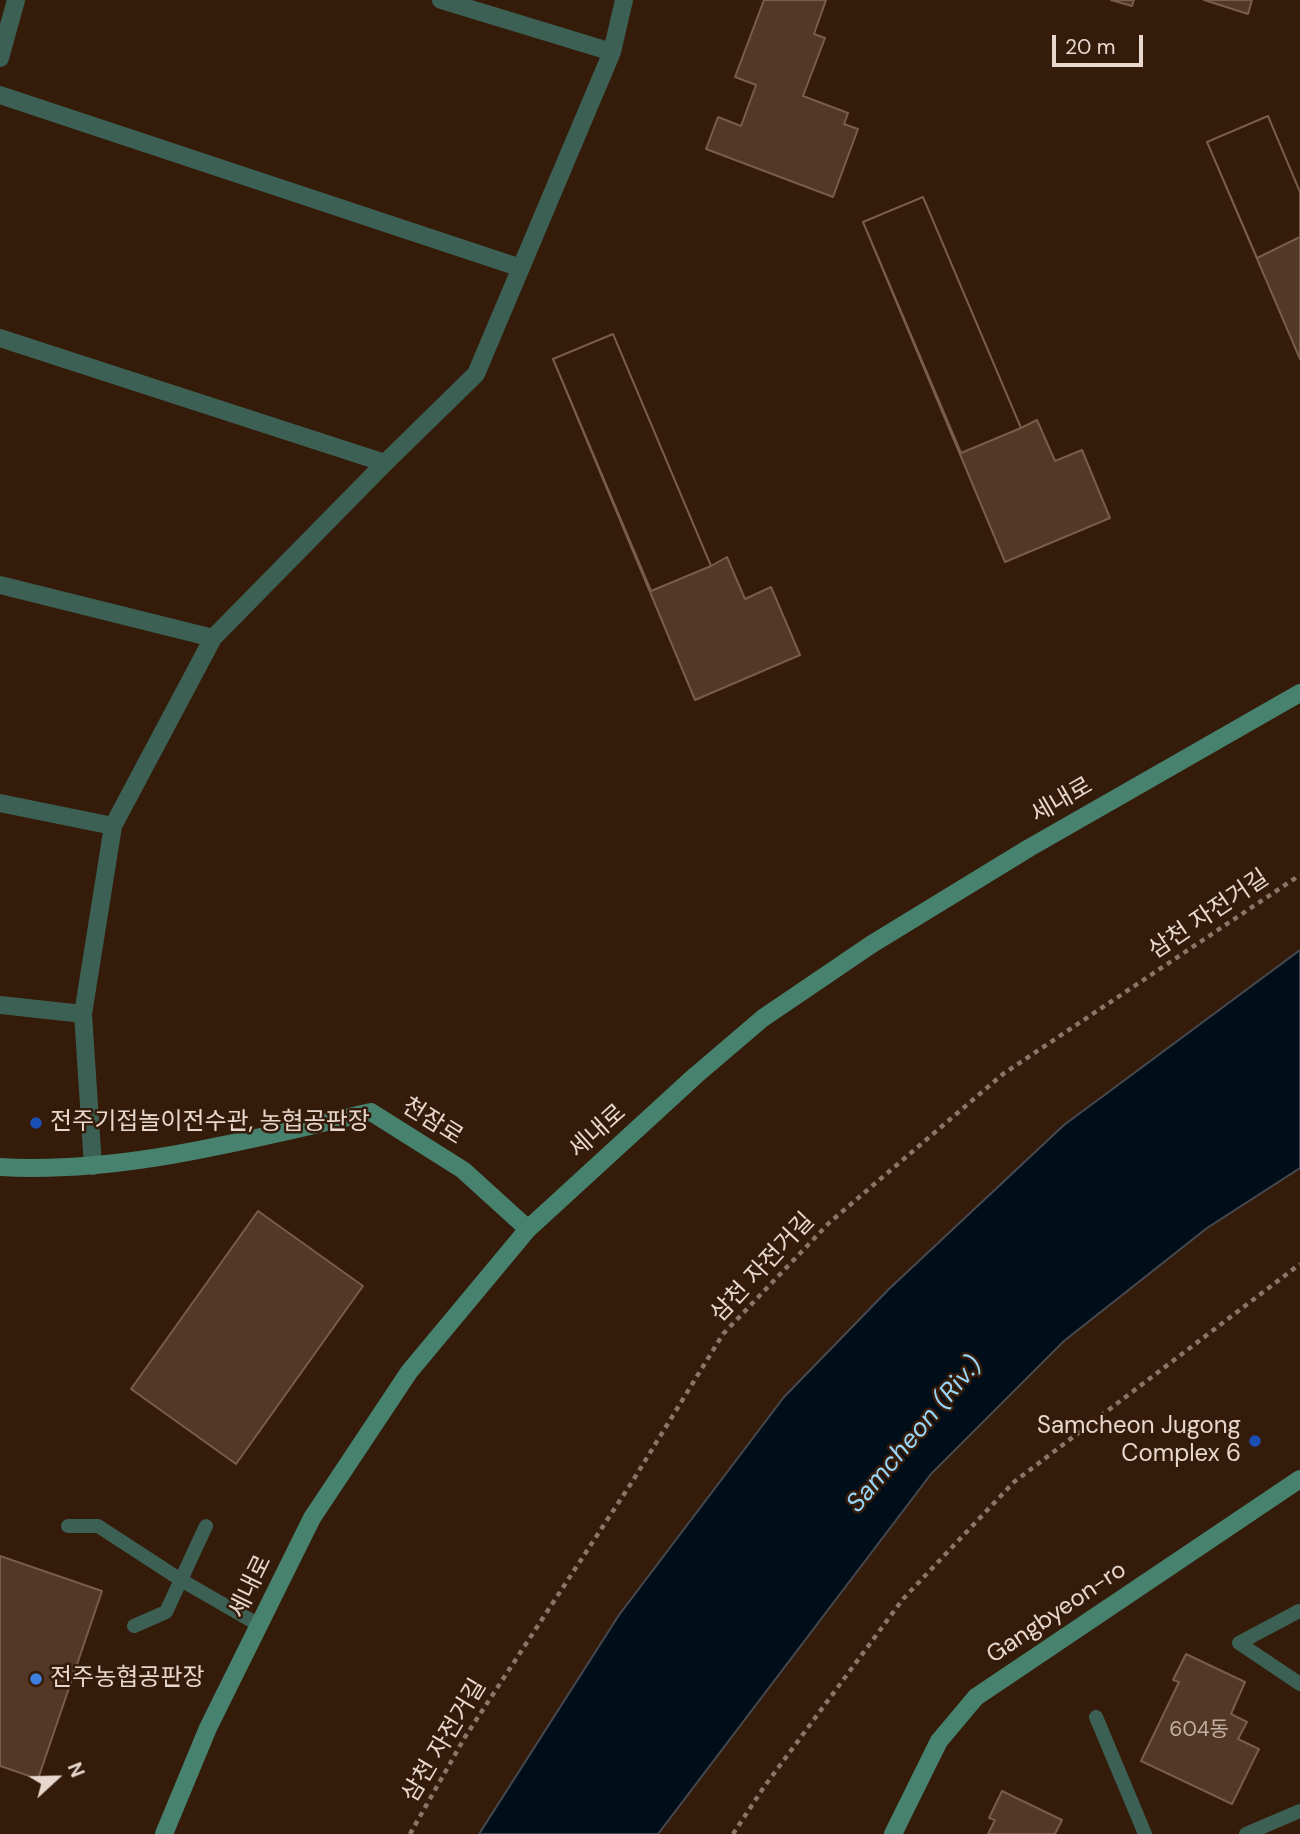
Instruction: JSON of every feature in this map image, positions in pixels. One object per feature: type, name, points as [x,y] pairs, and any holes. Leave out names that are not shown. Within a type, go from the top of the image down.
[{"type":"main road","name":"세내로","points":[[164,1834],[208,1728],[312,1518],[408,1372],[528,1229],[685,1085],[763,1018],[872,944],[1018,855],[1300,693]]},
{"type":"main road","name":"천잠로","points":[[0,1167],[93,1166],[216,1147],[371,1112],[463,1170],[528,1229]]},
{"type":"main road","name":"Gangbyeon-ro","points":[[892,1834],[939,1741],[976,1697],[1300,1479]]},
{"type":"street","points":[[0,58],[16,0]]},
{"type":"street","points":[[441,0],[612,52]]},
{"type":"street","points":[[93,1166],[83,1014],[113,826],[214,638],[476,374],[612,52],[624,0]]},
{"type":"street","points":[[0,95],[521,268]]},
{"type":"street","points":[[0,338],[385,463]]},
{"type":"street","points":[[0,585],[214,638]]},
{"type":"street","points":[[0,803],[113,826]]},
{"type":"street","points":[[0,1005],[83,1014]]},
{"type":"lane","points":[[68,1526],[98,1526],[259,1626]]},
{"type":"lane","points":[[134,1626],[166,1612],[206,1527]]},
{"type":"lane","points":[[1299,1611],[1239,1643],[1300,1684]]},
{"type":"lane","points":[[1096,1717],[1145,1834]]},
{"type":"lane","points":[[1246,1834],[1300,1811]]},
{"type":"path","name":"삼천 자전거길","points":[[410,1834],[465,1737],[632,1482],[723,1334],[829,1223],[1003,1074],[1300,875]]},
{"type":"path","points":[[733,1834],[764,1787],[903,1599],[1014,1482],[1300,1264]]},
{"type":"water","name":"Samcheon (Riv.)","points":[[1300,950],[1300,1168],[1207,1228],[1064,1341],[931,1474],[658,1834],[479,1834],[619,1615],[784,1397],[889,1289],[1064,1125]]},
{"type":"building","points":[[764,0],[826,0],[814,34],[825,38],[803,96],[848,113],[844,124],[858,129],[833,197],[706,149],[718,117],[741,126],[756,85],[735,77]]},
{"type":"building","points":[[1111,0],[1134,0],[1132,6]]},
{"type":"building","points":[[1204,0],[1252,0],[1248,14]]},
{"type":"building","points":[[1268,116],[1300,192],[1300,359],[1207,142]]},
{"type":"building","points":[[1268,116],[1300,192],[1300,237],[1257,258],[1207,142]]},
{"type":"building","points":[[923,197],[1021,428],[1037,420],[1055,461],[1082,450],[1110,518],[1005,562],[863,222]]},
{"type":"building","points":[[923,197],[1021,428],[961,453],[863,222]]},
{"type":"building","points":[[613,334],[711,566],[727,557],[745,599],[771,587],[800,655],[695,700],[553,359]]},
{"type":"building","points":[[613,334],[711,566],[651,591],[553,359]]},
{"type":"building","points":[[258,1211],[363,1286],[236,1464],[131,1389]]},
{"type":"building","name":"전주농협공판장","points":[[0,1556],[102,1591],[38,1779],[0,1766]]},
{"type":"building","points":[[1186,1654],[1245,1682],[1231,1714],[1247,1722],[1238,1739],[1259,1749],[1232,1804],[1141,1761],[1179,1682],[1173,1680]]},
{"type":"building","points":[[1002,1791],[1062,1820],[1055,1834],[988,1834],[995,1820],[989,1818]]},
{"type":"place","name":"전주기접놀이전수관, 농협공판장","points":[[36,1123]]},
{"type":"place","name":"Samcheon Jugong Complex 6","points":[[1255,1441]]},
{"type":"place","name":"전주농협공판장","points":[[36,1679]]}]
